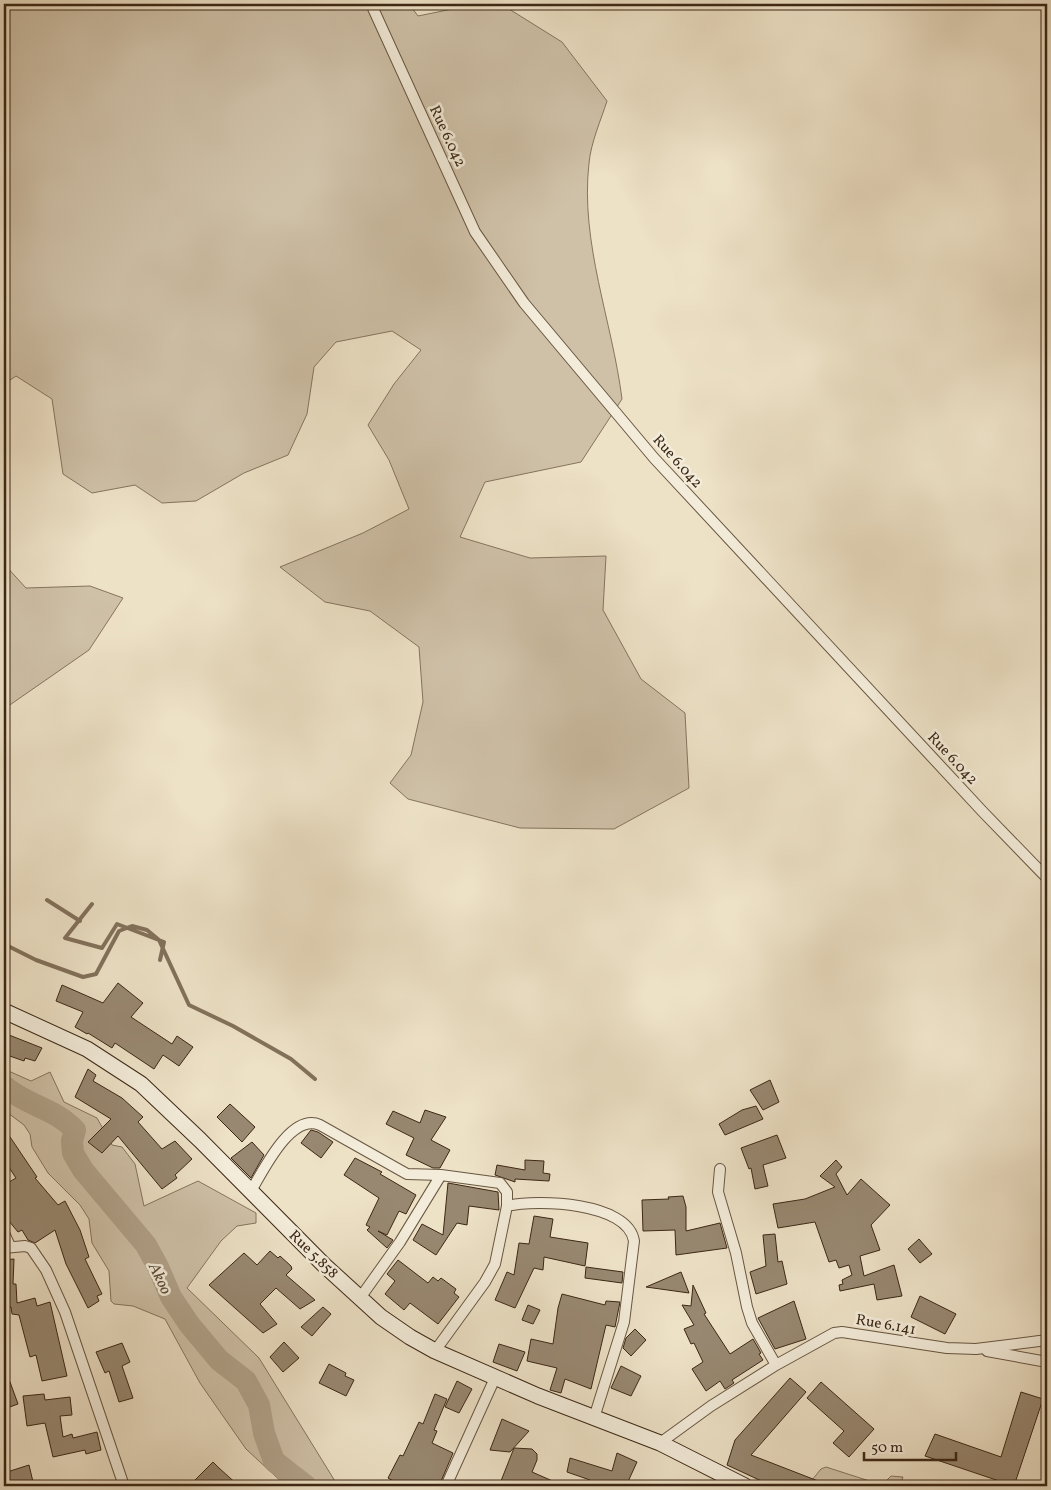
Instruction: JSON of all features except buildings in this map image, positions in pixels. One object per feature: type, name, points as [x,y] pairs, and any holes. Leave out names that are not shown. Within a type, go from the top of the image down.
[{"type":"street","name":"Rue 6.042","points":[[371,4],[475,232],[524,303],[654,458],[983,812],[1047,878]]},
{"type":"street","name":"Rue 5.858","points":[[4,1011],[87,1049],[116,1066],[147,1090],[381,1317],[435,1351],[495,1378],[660,1443],[746,1486]]},
{"type":"street","points":[[251,1192],[276,1150],[296,1128],[308,1122],[320,1125],[407,1174],[441,1175],[500,1183],[507,1192],[507,1206],[495,1264],[485,1282],[435,1351]]},
{"type":"street","points":[[720,1169],[718,1192],[736,1253],[747,1307],[752,1322],[776,1365]]},
{"type":"street","points":[[360,1298],[400,1242],[441,1175]]},
{"type":"street","points":[[507,1206],[522,1203],[584,1206],[624,1223],[631,1230],[634,1241],[624,1322],[594,1418]]},
{"type":"street","points":[[4,1233],[7,1247],[31,1248],[46,1270],[65,1312],[124,1486]]},
{"type":"street","name":"Rue 6.141","points":[[660,1443],[711,1406],[827,1335],[842,1332],[926,1347],[976,1349],[1047,1340]]},
{"type":"street","points":[[976,1349],[1047,1362]]},
{"type":"street","points":[[446,1486],[495,1378]]},
{"type":"shaded area","points":[[4,4],[409,4],[418,16],[477,4],[501,4],[562,42],[607,101],[590,155],[587,193],[593,252],[622,399],[581,462],[485,482],[460,537],[530,558],[606,556],[603,610],[641,679],[685,713],[689,788],[614,829],[520,828],[408,799],[390,783],[411,755],[423,702],[419,647],[370,611],[325,602],[280,567],[363,533],[409,509],[389,460],[368,425],[394,384],[421,350],[392,331],[336,342],[314,367],[307,414],[288,455],[244,473],[196,501],[162,503],[135,485],[92,493],[63,474],[52,399],[16,376],[4,384]]},
{"type":"shaded area","points":[[4,564],[26,588],[90,586],[123,598],[89,650],[4,709]]},
{"type":"shaded area","points":[[4,1069],[31,1081],[50,1072],[64,1102],[97,1118],[112,1145],[122,1147],[135,1164],[144,1206],[198,1181],[256,1213],[256,1223],[237,1226],[221,1241],[187,1288],[259,1358],[338,1486],[286,1486],[246,1449],[200,1383],[165,1319],[133,1306],[114,1304],[111,1301],[109,1271],[92,1243],[89,1219],[80,1205],[48,1173],[32,1147],[30,1134],[24,1125],[4,1110]]},
{"type":"shaded area","points":[[826,1467],[882,1485],[891,1476],[903,1477],[900,1486],[807,1486],[821,1469]]},
{"type":"waterway","points":[[47,900],[80,921]]},
{"type":"waterway","points":[[92,904],[65,938],[102,948],[117,924],[164,942],[160,960]]},
{"type":"waterway","name":"Akoo","points":[[4,944],[36,960],[83,977],[96,974],[119,931],[132,926],[147,930],[159,940],[189,1005],[233,1026],[291,1059],[315,1079]]},
{"type":"waterway","name":"Akoo","points":[[4,1086],[13,1093],[59,1117],[75,1130],[72,1141],[73,1153],[83,1170],[146,1245],[171,1297],[189,1324],[219,1360],[246,1381],[259,1405],[264,1433],[274,1461],[306,1486]]}]
